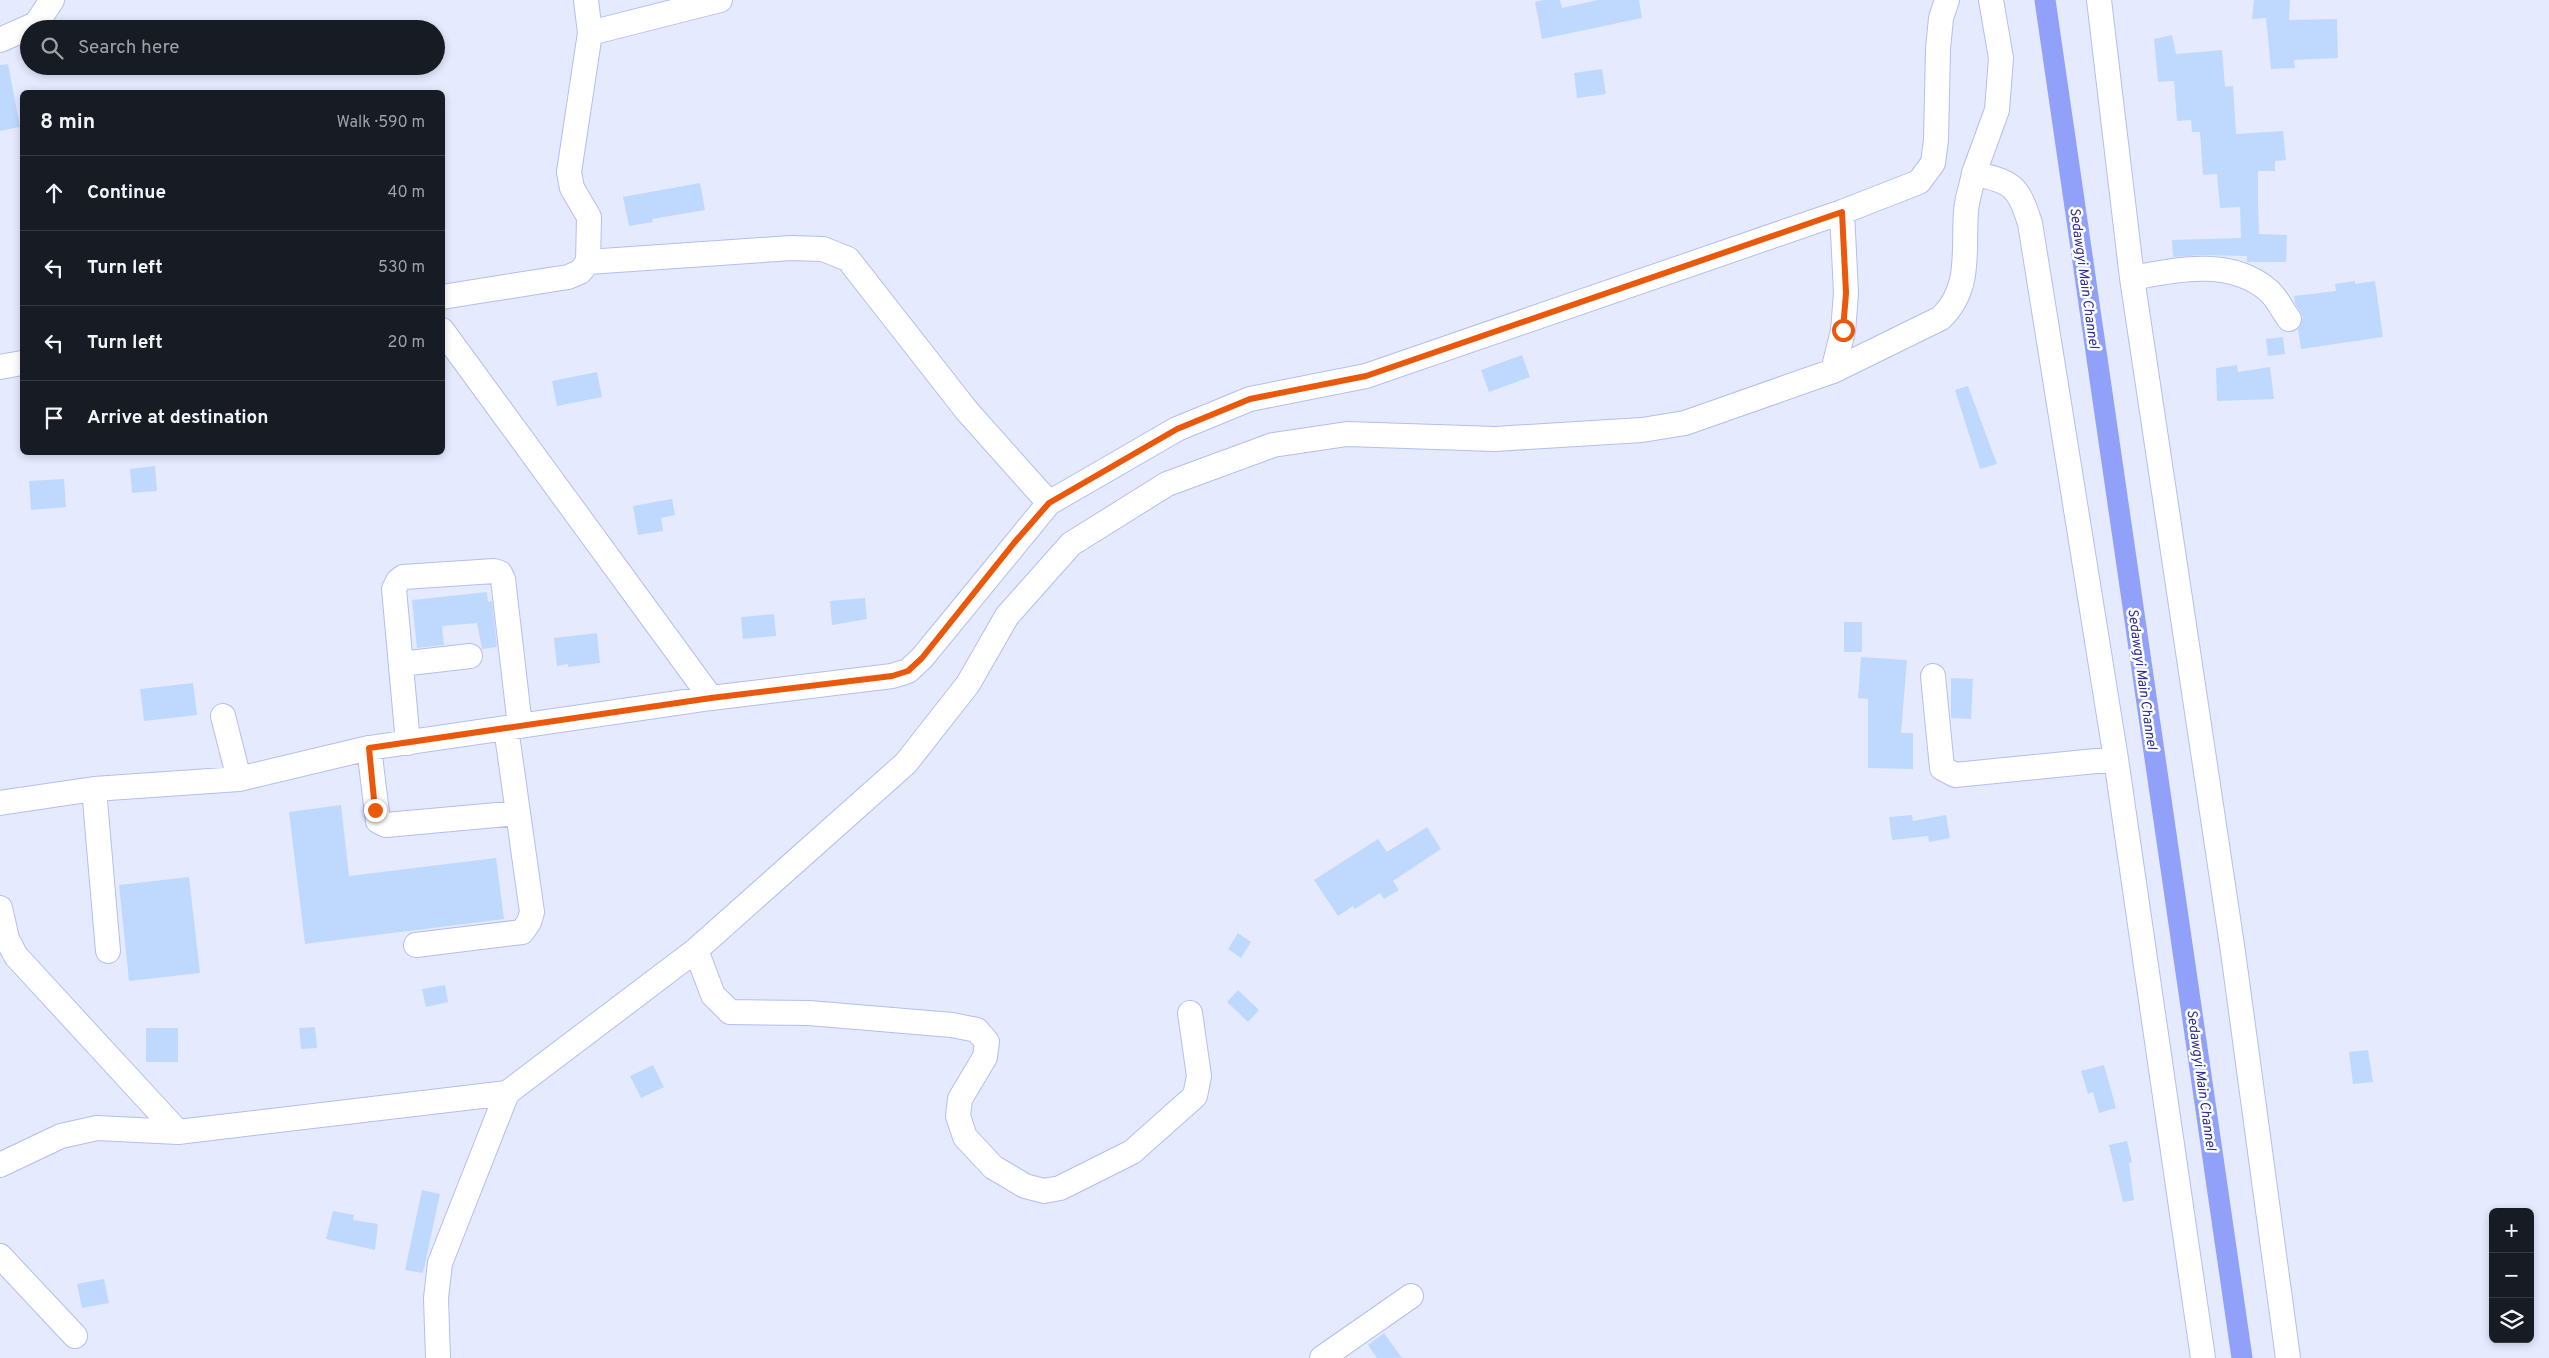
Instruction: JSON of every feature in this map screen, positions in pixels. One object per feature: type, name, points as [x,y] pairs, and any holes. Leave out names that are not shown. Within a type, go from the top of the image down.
[{"type":"street","points":[[39,20],[52,0]]},
{"type":"street","points":[[445,297],[568,277],[580,272],[588,262],[589,217],[572,188],[569,172],[590,33],[586,0]]},
{"type":"street","points":[[590,33],[720,0]]},
{"type":"street","points":[[0,804],[94,789],[239,779],[369,748],[711,698],[892,676],[908,671],[922,658],[1014,543],[1049,503],[1177,429],[1250,399],[1366,376],[1842,212],[1918,182],[1932,163],[1936,140],[1938,48],[1941,18],[1947,0]]},
{"type":"street","points":[[0,1164],[61,1136],[97,1128],[178,1132],[507,1093],[696,950],[906,763],[968,684],[1007,616],[1071,544],[1167,484],[1273,445],[1347,434],[1495,439],[1642,430],[1685,423],[1834,371],[1941,318],[1953,306],[1964,279],[1966,208],[1974,173],[1997,110],[2001,58],[1991,0]]},
{"type":"street","points":[[2099,0],[2132,278],[2233,952],[2288,1358]]},
{"type":"street","points":[[0,40],[20,31]]},
{"type":"street","points":[[1974,173],[2007,182],[2022,200],[2030,223],[2116,759],[2203,1358]]},
{"type":"street","points":[[1834,371],[1843,330],[1846,293],[1842,212]]},
{"type":"street","points":[[588,262],[791,248],[822,249],[848,259],[967,411],[1049,503]]},
{"type":"street","points":[[2132,278],[2184,268],[2211,268],[2244,278],[2269,291],[2290,319]]},
{"type":"street","points":[[445,334],[711,698]]},
{"type":"street","points":[[0,367],[20,364]]},
{"type":"street","points":[[408,743],[394,589],[398,581],[403,577],[494,571],[500,573],[518,813],[532,912],[529,922],[522,932],[416,945]]},
{"type":"street","points":[[401,664],[470,656]]},
{"type":"street","points":[[1933,676],[1942,768],[1948,773],[1955,775],[2116,759]]},
{"type":"street","points":[[223,716],[239,779]]},
{"type":"street","points":[[369,748],[378,821],[386,825],[518,813]]},
{"type":"street","points":[[94,789],[108,951]]},
{"type":"street","points":[[0,908],[7,939],[16,956],[178,1132]]},
{"type":"street","points":[[696,950],[713,995],[730,1012],[810,1014],[952,1025],[977,1030],[987,1042],[985,1057],[960,1099],[958,1116],[965,1136],[993,1167],[1025,1186],[1044,1191],[1060,1188],[1132,1152],[1195,1096],[1199,1076],[1190,1013]]},
{"type":"street","points":[[438,1358],[436,1298],[440,1263],[507,1093]]},
{"type":"street","points":[[0,1256],[75,1336]]},
{"type":"street","points":[[1322,1358],[1411,1296]]},
{"type":"building","points":[[1560,0],[1562,8],[1598,0],[1639,0],[1642,18],[1542,39],[1535,2]]},
{"type":"building","points":[[2254,0],[2290,0],[2289,20],[2337,19],[2338,58],[2294,60],[2295,68],[2271,69],[2266,18],[2252,19]]},
{"type":"building","points":[[2172,35],[2176,54],[2222,50],[2225,87],[2233,86],[2236,134],[2283,131],[2286,160],[2275,161],[2275,171],[2258,171],[2258,204],[2259,234],[2287,235],[2286,262],[2247,262],[2247,256],[2202,255],[2173,257],[2172,240],[2241,238],[2240,207],[2220,208],[2217,174],[2203,175],[2200,132],[2192,132],[2191,120],[2177,121],[2174,81],[2158,82],[2154,39]]},
{"type":"building","points":[[8,64],[20,127],[0,131],[0,65]]},
{"type":"building","points":[[1602,69],[1606,94],[1577,98],[1574,73]]},
{"type":"building","points":[[700,183],[705,210],[652,219],[653,222],[629,226],[623,197]]},
{"type":"building","points":[[2355,281],[2355,284],[2375,281],[2383,337],[2301,349],[2298,329],[2303,317],[2295,303],[2294,296],[2336,291],[2335,284]]},
{"type":"building","points":[[2283,337],[2285,354],[2268,356],[2266,339]]},
{"type":"building","points":[[1522,355],[1530,377],[1489,392],[1481,370]]},
{"type":"building","points":[[2237,365],[2238,372],[2270,367],[2274,399],[2217,401],[2216,368]]},
{"type":"building","points":[[597,372],[602,397],[557,406],[552,381]]},
{"type":"building","points":[[1968,386],[1997,464],[1980,469],[1955,390]]},
{"type":"building","points":[[155,466],[157,491],[132,493],[130,469]]},
{"type":"building","points":[[64,479],[66,507],[31,510],[29,481]]},
{"type":"building","points":[[672,499],[675,515],[661,518],[663,531],[638,535],[633,506]]},
{"type":"building","points":[[487,592],[488,602],[492,601],[497,647],[482,649],[477,623],[442,626],[444,645],[417,648],[412,600]]},
{"type":"building","points":[[865,598],[867,619],[832,625],[830,601]]},
{"type":"building","points":[[774,614],[776,636],[743,639],[741,617]]},
{"type":"building","points":[[1844,622],[1862,622],[1862,652],[1844,652]]},
{"type":"building","points":[[597,633],[600,663],[568,667],[568,664],[557,666],[554,638]]},
{"type":"building","points":[[1861,657],[1907,660],[1901,733],[1913,733],[1913,769],[1868,768],[1868,699],[1858,698]]},
{"type":"building","points":[[1951,678],[1973,679],[1971,719],[1951,718]]},
{"type":"building","points":[[193,683],[197,715],[144,721],[140,689]]},
{"type":"building","points":[[341,805],[349,876],[496,858],[504,919],[305,944],[289,812]]},
{"type":"building","points":[[1912,815],[1913,821],[1946,815],[1950,838],[1929,842],[1928,836],[1892,840],[1889,817]]},
{"type":"building","points":[[1427,827],[1441,849],[1393,881],[1399,890],[1384,899],[1380,893],[1355,909],[1353,906],[1338,916],[1314,880],[1378,839],[1387,852]]},
{"type":"building","points":[[189,877],[200,973],[129,981],[119,885]]},
{"type":"building","points":[[1238,933],[1251,942],[1241,958],[1228,949]]},
{"type":"building","points":[[445,985],[448,1002],[426,1007],[422,989]]},
{"type":"building","points":[[1238,990],[1259,1010],[1248,1022],[1227,1002]]},
{"type":"building","points":[[315,1027],[317,1048],[301,1049],[299,1028]]},
{"type":"building","points":[[146,1028],[178,1028],[178,1062],[146,1062]]},
{"type":"building","points":[[2368,1050],[2373,1082],[2353,1084],[2349,1052]]},
{"type":"building","points":[[653,1065],[664,1087],[641,1098],[630,1076]]},
{"type":"building","points":[[2104,1065],[2116,1108],[2099,1113],[2093,1092],[2088,1094],[2081,1071]]},
{"type":"building","points":[[2127,1141],[2132,1162],[2129,1163],[2134,1200],[2123,1202],[2109,1145]]},
{"type":"building","points":[[422,1190],[440,1194],[423,1273],[405,1270]]},
{"type":"building","points":[[333,1211],[354,1215],[353,1220],[378,1224],[375,1250],[326,1239]]},
{"type":"building","points":[[104,1279],[109,1303],[82,1308],[77,1284]]},
{"type":"building","points":[[1384,1333],[1402,1358],[1377,1358],[1368,1345]]},
{"type":"waterway","name":"Sedawgyi Main Channel","points":[[2045,0],[2242,1358]]},
{"type":"route","points":[[375,810],[369,748],[711,698],[892,676],[908,671],[922,658],[1014,543],[1049,503],[1177,429],[1250,399],[1366,376],[1842,212],[1846,293],[1843,330]]}]
